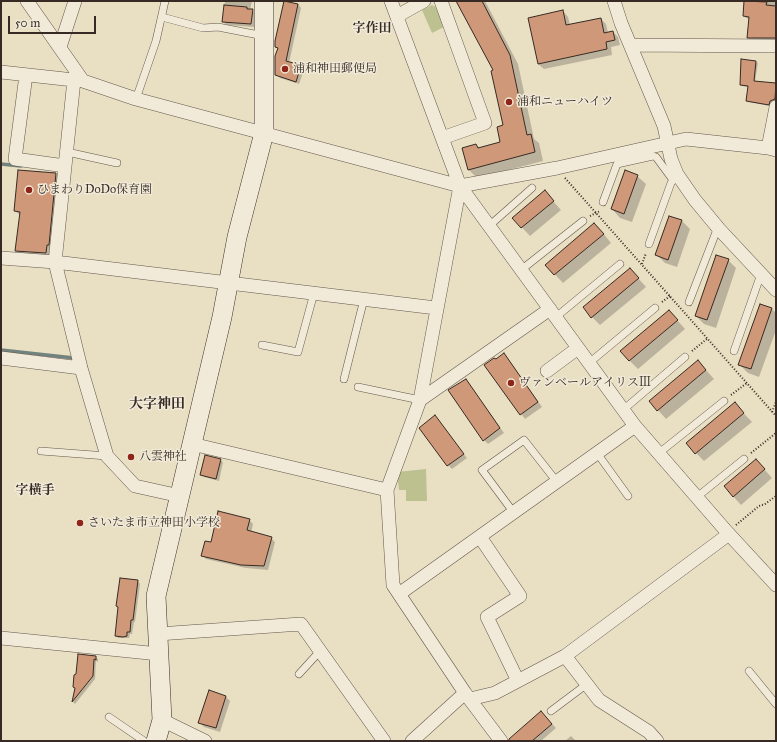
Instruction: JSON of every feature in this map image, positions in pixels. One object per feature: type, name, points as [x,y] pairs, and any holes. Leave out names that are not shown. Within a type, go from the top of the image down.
[{"type":"street","points":[[27,1],[60,48],[79,81],[65,166],[55,262],[81,368],[107,456],[135,486],[180,496]]},
{"type":"street","points":[[60,48],[75,1]]},
{"type":"street","points":[[391,1],[460,186],[623,410],[728,533],[776,585]]},
{"type":"street","points":[[397,16],[424,1]]},
{"type":"street","points":[[441,1],[485,124],[442,138]]},
{"type":"street","points":[[614,1],[621,23],[664,126],[675,177],[718,227],[776,290]]},
{"type":"street","points":[[156,741],[162,720],[156,596],[222,317],[237,237],[264,133],[264,36],[262,2]]},
{"type":"street","points":[[631,45],[776,46]]},
{"type":"street","points":[[1,72],[79,81],[136,99],[460,186],[557,168],[686,139],[772,149],[776,107]]},
{"type":"street","points":[[26,75],[15,159],[65,166]]},
{"type":"street","points":[[460,186],[420,400],[387,490],[393,585],[468,696],[501,741]]},
{"type":"street","points":[[1,258],[55,262],[436,308]]},
{"type":"street","points":[[420,400],[553,313]]},
{"type":"street","points":[[547,371],[578,348]]},
{"type":"street","points":[[1,358],[81,368]]},
{"type":"street","points":[[399,594],[636,426]]},
{"type":"street","points":[[192,444],[387,490]]},
{"type":"street","points":[[412,741],[468,696],[495,693],[565,656],[728,533]]},
{"type":"street","points":[[480,537],[520,596],[487,617],[518,681]]},
{"type":"street","points":[[158,634],[301,624],[384,741]]},
{"type":"street","points":[[1,638],[159,654]]},
{"type":"street","points":[[565,656],[599,700],[649,732],[657,741]]},
{"type":"street","points":[[162,720],[205,741]]},
{"type":"lane","points":[[136,99],[156,41],[165,1]]},
{"type":"lane","points":[[162,17],[202,28],[218,27],[264,36]]},
{"type":"lane","points":[[67,152],[117,163]]},
{"type":"lane","points":[[603,202],[617,164],[653,156],[656,157],[675,177],[649,244]]},
{"type":"lane","points":[[489,226],[532,188]]},
{"type":"lane","points":[[522,270],[583,221]]},
{"type":"lane","points":[[689,302],[718,227]]},
{"type":"lane","points":[[553,313],[620,264]]},
{"type":"lane","points":[[734,351],[761,274]]},
{"type":"lane","points":[[262,345],[298,352],[314,294]]},
{"type":"lane","points":[[344,379],[364,299]]},
{"type":"lane","points":[[589,363],[655,308]]},
{"type":"lane","points":[[623,410],[685,357]]},
{"type":"lane","points":[[358,387],[420,400]]},
{"type":"lane","points":[[659,453],[724,401]]},
{"type":"lane","points":[[514,512],[482,470],[524,440],[557,482]]},
{"type":"lane","points":[[41,451],[107,456]]},
{"type":"lane","points":[[597,453],[628,496]]},
{"type":"lane","points":[[697,497],[744,459]]},
{"type":"lane","points":[[299,674],[320,651]]},
{"type":"lane","points":[[749,671],[776,704]]},
{"type":"lane","points":[[551,711],[587,684]]},
{"type":"lane","points":[[109,717],[144,741]]},
{"type":"path","points":[[557,168],[595,213],[776,416]]},
{"type":"path","points":[[583,221],[600,211],[603,202]]},
{"type":"path","points":[[642,264],[649,244]]},
{"type":"path","points":[[685,357],[708,338]]},
{"type":"path","points":[[724,401],[747,383]]},
{"type":"path","points":[[772,412],[776,402]]},
{"type":"path","points":[[744,459],[776,433]]},
{"type":"path","points":[[728,533],[759,506],[765,504],[776,496]]},
{"type":"green space","points":[[432,5],[436,7],[444,27],[432,33],[422,10]]},
{"type":"green space","points":[[426,469],[427,501],[406,501],[406,490],[399,490],[397,472]]},
{"type":"building","points":[[284,1],[298,4],[286,61],[301,65],[296,82],[275,75],[275,56],[278,48],[275,47],[275,41]]},
{"type":"building","name":"浦和ニューハイツ","points":[[456,1],[482,1],[510,55],[527,135],[531,134],[535,152],[468,170],[462,148],[476,144],[478,148],[500,142],[497,127],[503,125],[491,71],[493,70]]},
{"type":"building","points":[[744,1],[767,2],[766,5],[776,6],[776,38],[747,38],[749,17],[743,16]]},
{"type":"building","points":[[224,5],[253,9],[251,24],[222,22]]},
{"type":"building","points":[[563,10],[566,25],[601,18],[604,33],[613,31],[615,40],[606,42],[607,49],[538,64],[528,18]]},
{"type":"building","points":[[741,59],[756,61],[754,81],[776,83],[775,99],[770,101],[769,105],[746,101],[748,86],[740,85]]},
{"type":"building","points":[[18,170],[56,173],[49,245],[47,245],[46,253],[15,251],[20,212],[14,211]]},
{"type":"building","points":[[625,170],[638,175],[624,214],[611,209]]},
{"type":"building","points":[[545,190],[554,201],[521,228],[512,218]]},
{"type":"building","points":[[669,216],[682,220],[668,260],[655,255]]},
{"type":"building","points":[[594,223],[604,234],[554,275],[545,265]]},
{"type":"building","points":[[716,255],[729,259],[707,320],[695,316]]},
{"type":"building","points":[[630,268],[639,278],[591,318],[583,307]]},
{"type":"building","points":[[760,304],[772,308],[751,369],[738,365]]},
{"type":"building","points":[[669,310],[678,320],[629,361],[620,351]]},
{"type":"building","name":"ヴァンベールアイリスⅢ","points":[[504,353],[538,402],[520,415],[484,365]]},
{"type":"building","points":[[698,360],[706,370],[657,411],[649,401]]},
{"type":"building","points":[[466,379],[500,428],[483,441],[448,390]]},
{"type":"building","points":[[735,402],[744,413],[695,454],[686,443]]},
{"type":"building","points":[[435,415],[464,454],[447,466],[419,428]]},
{"type":"building","points":[[205,455],[221,459],[216,479],[200,475]]},
{"type":"building","points":[[756,459],[765,469],[733,497],[724,486]]},
{"type":"building","points":[[218,511],[250,519],[247,530],[272,537],[264,566],[241,565],[201,556],[205,541],[211,542]]},
{"type":"building","points":[[120,578],[138,580],[130,632],[127,632],[127,636],[123,637],[115,636],[118,607],[116,606]]},
{"type":"building","points":[[78,654],[96,656],[96,660],[94,659],[93,676],[72,702],[75,688],[73,687],[74,675],[76,674]]},
{"type":"building","points":[[209,690],[226,696],[216,728],[198,723]]},
{"type":"building","points":[[541,711],[552,724],[532,741],[509,741],[509,739]]},
{"type":"waterway","points":[[1,164],[21,166]]},
{"type":"waterway","points":[[1,350],[74,358]]},
{"type":"place","name":"浦和神田郵便局","points":[[285,69]]},
{"type":"place","name":"浦和ニューハイツ","points":[[509,102]]},
{"type":"place","name":"ひまわりDoDo保育園","points":[[29,190]]},
{"type":"place","name":"ヴァンベールアイリスⅢ","points":[[511,383]]},
{"type":"place","name":"八雲神社","points":[[131,457]]},
{"type":"place","name":"さいたま市立神田小学校","points":[[80,523]]},
{"type":"district","name":"字作田","points":[[372,29]]},
{"type":"district","name":"大字神田","points":[[157,405]]},
{"type":"district","name":"字横手","points":[[35,491]]}]
